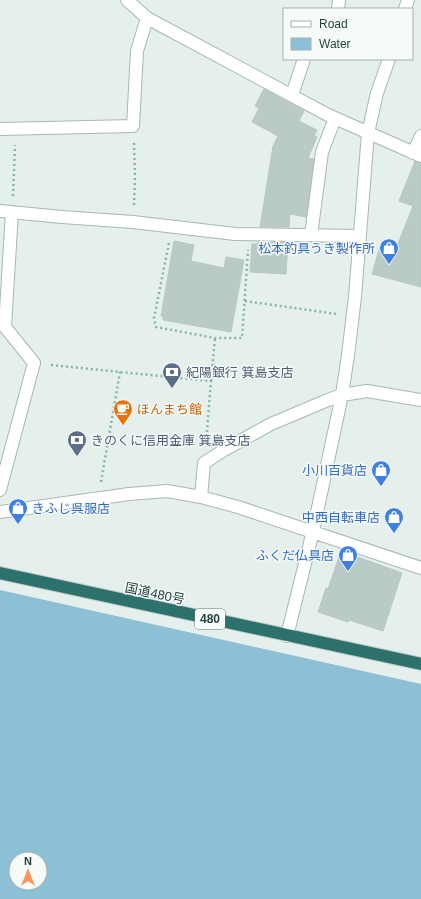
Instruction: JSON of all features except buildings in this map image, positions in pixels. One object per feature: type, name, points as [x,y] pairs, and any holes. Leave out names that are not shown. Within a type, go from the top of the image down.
[{"type":"highway","name":"国道480号","points":[[0,573],[421,664]]},
{"type":"street","points":[[127,0],[147,18],[368,134],[417,155],[421,136]]},
{"type":"street","points":[[0,129],[133,126],[138,51],[147,18]]},
{"type":"street","points":[[292,95],[304,60]]},
{"type":"street","points":[[287,636],[313,531],[342,395],[353,316],[368,134],[377,93],[389,60]]},
{"type":"street","points":[[311,235],[322,152],[335,118]]},
{"type":"street","points":[[0,490],[3,466],[34,363],[5,327],[6,211],[133,222],[249,235],[360,236]]},
{"type":"street","points":[[201,497],[204,463],[271,424],[342,395],[367,391],[421,400]]},
{"type":"street","points":[[0,512],[98,498],[167,491],[201,497],[238,507],[421,568]]},
{"type":"path","points":[[133,126],[135,177],[133,222]]},
{"type":"path","points":[[6,211],[16,129]]},
{"type":"path","points":[[172,227],[154,318],[156,327],[215,338],[242,338],[249,235]]},
{"type":"path","points":[[245,301],[353,316]]},
{"type":"path","points":[[204,463],[215,338]]},
{"type":"path","points":[[34,363],[211,381]]},
{"type":"path","points":[[98,498],[120,372]]},
{"type":"water","points":[[0,590],[421,684],[421,899],[0,899]]},
{"type":"place","name":"松本釣具うき製作所","points":[[389,265]]},
{"type":"place","name":"紀陽銀行 箕島支店","points":[[172,389]]},
{"type":"place","name":"ほんまち館","points":[[123,426]]},
{"type":"place","name":"きのくに信用金庫 箕島支店","points":[[77,457]]},
{"type":"place","name":"小川百貨店","points":[[381,487]]},
{"type":"place","name":"きふじ呉服店","points":[[18,525]]},
{"type":"place","name":"中西自転車店","points":[[394,534]]},
{"type":"place","name":"ふくだ仏具店","points":[[348,572]]}]
